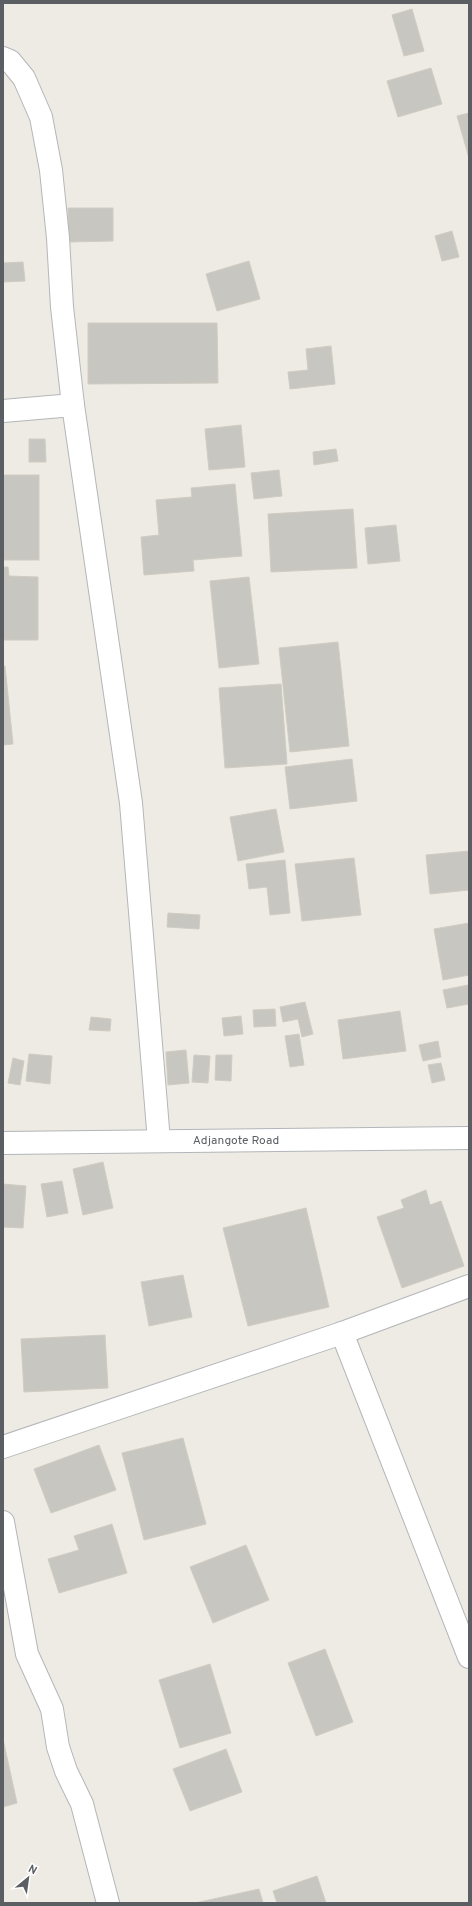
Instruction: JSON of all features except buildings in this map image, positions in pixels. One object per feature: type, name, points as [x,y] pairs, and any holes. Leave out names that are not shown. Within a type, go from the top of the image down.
[{"type":"street","points":[[3,58],[10,61],[24,78],[41,117],[52,170],[62,307],[73,405],[131,803],[159,1141]]},
{"type":"street","points":[[3,412],[73,405]]},
{"type":"street","name":"Adjangote Road","points":[[3,1143],[469,1138]]},
{"type":"street","points":[[3,1447],[342,1333],[469,1286]]},
{"type":"street","points":[[342,1333],[468,1650]]},
{"type":"street","points":[[3,1522],[27,1654],[52,1709],[58,1747],[66,1772],[82,1804],[108,1903]]}]
